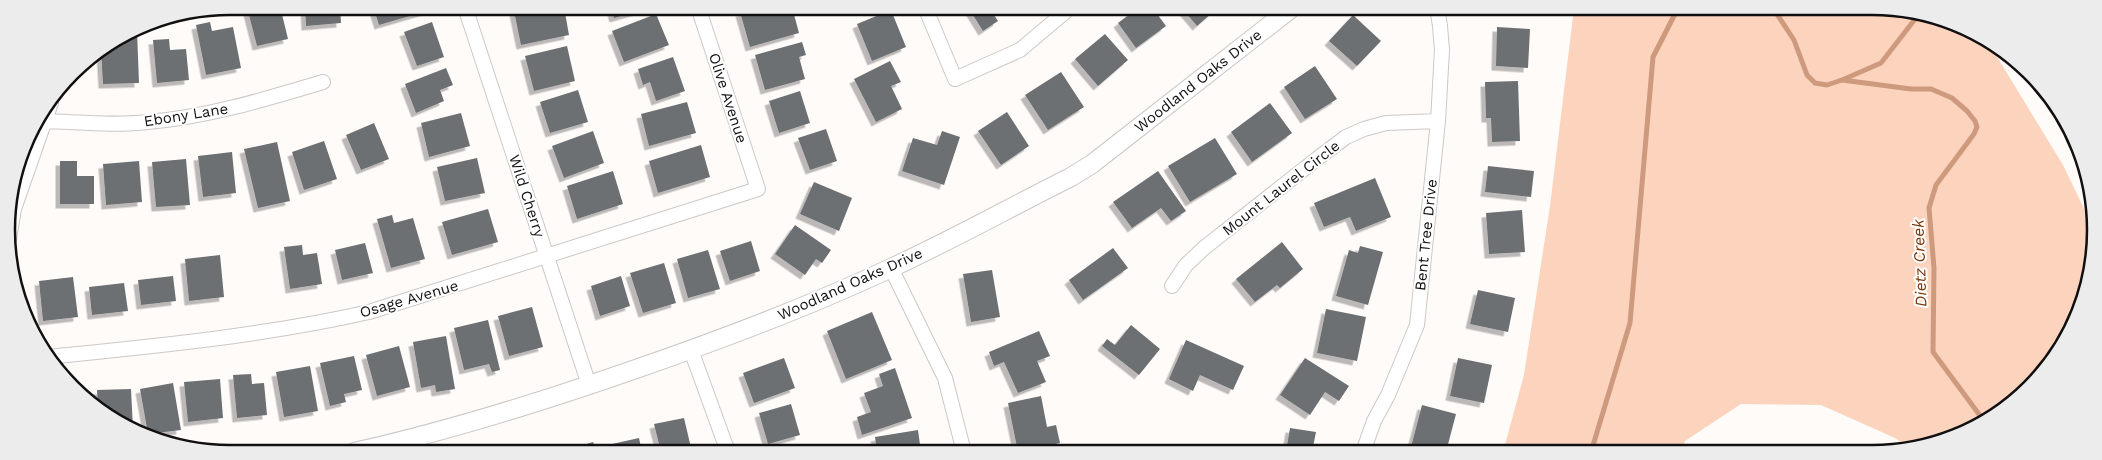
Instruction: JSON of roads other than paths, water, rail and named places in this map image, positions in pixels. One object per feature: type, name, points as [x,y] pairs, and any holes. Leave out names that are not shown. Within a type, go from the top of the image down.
[{"type":"street","name":"Wild Cherry","points":[[468,15],[589,386]]},
{"type":"street","name":"Olive Avenue","points":[[701,15],[758,189]]},
{"type":"street","points":[[928,15],[955,79],[1020,50],[1061,15]]},
{"type":"street","name":"Woodland Oaks Drive","points":[[386,445],[589,386],[691,350],[891,268],[1085,168],[1284,15]]},
{"type":"street","name":"Bent Tree Drive","points":[[1365,445],[1374,421],[1388,394],[1417,325],[1438,121],[1442,50],[1438,15]]},
{"type":"street","name":"Ebony Lane","points":[[45,121],[108,124],[183,118],[252,104],[323,82]]},
{"type":"street","name":"Mount Laurel Circle","points":[[1172,286],[1186,265],[1204,248],[1346,137],[1386,122],[1438,121]]},
{"type":"street","points":[[17,199],[43,124]]},
{"type":"street","name":"Osage Avenue","points":[[56,356],[308,326],[369,312],[548,257],[758,189]]},
{"type":"street","points":[[891,268],[945,378],[962,445]]},
{"type":"street","points":[[691,350],[725,445]]},
{"type":"waterway","points":[[1593,445],[1630,323],[1653,57],[1674,15]]},
{"type":"waterway","name":"Dietz Creek","points":[[1778,15],[1794,40],[1807,75],[1815,83],[1827,85],[1842,80],[1911,89],[1931,89],[1952,98],[1975,121],[1977,127],[1974,134],[1936,185],[1929,208],[1934,268],[1933,352],[1980,416]]},
{"type":"waterway","points":[[1842,80],[1881,63],[1915,19]]}]
